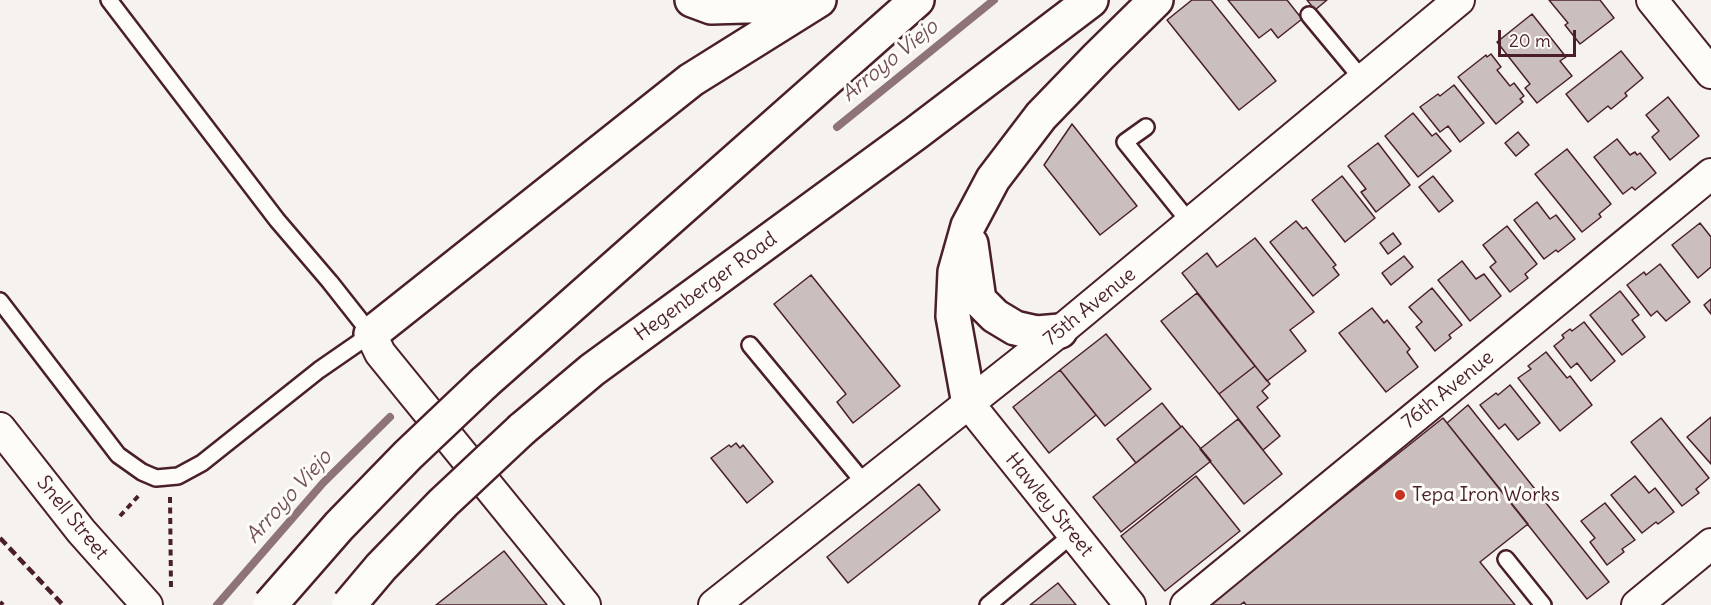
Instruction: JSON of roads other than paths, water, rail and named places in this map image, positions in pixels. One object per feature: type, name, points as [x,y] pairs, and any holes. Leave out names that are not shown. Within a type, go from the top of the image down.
[{"type":"main road","points":[[692,0],[711,7],[817,2]]},
{"type":"main road","points":[[270,605],[339,526],[408,455],[484,383],[917,0]]},
{"type":"main road","name":"Hegenberger Road","points":[[349,605],[381,567],[443,503],[522,429],[592,370],[916,134],[1090,0]]},
{"type":"main road","points":[[969,404],[953,316],[955,272],[968,226],[993,179],[1041,116],[1156,0]]},
{"type":"main road","points":[[371,334],[691,80],[817,2]]},
{"type":"main road","points":[[968,226],[979,300],[995,316],[1015,328],[1037,333],[1060,332]]},
{"type":"street","name":"75th Avenue","points":[[714,605],[1060,332],[1460,0]]},
{"type":"street","points":[[1652,0],[1711,73]]},
{"type":"street","name":"76th Avenue","points":[[1186,605],[1711,174]]},
{"type":"street","points":[[371,334],[380,353],[585,605]]},
{"type":"street","name":"Hawley Street","points":[[969,404],[1130,605]]},
{"type":"street","name":"Snell Street","points":[[0,428],[81,531],[159,599]]},
{"type":"street","points":[[1637,605],[1711,544]]},
{"type":"lane","points":[[0,301],[118,455],[142,472],[163,478],[178,476],[202,464],[319,370],[371,334],[277,220],[109,0]]},
{"type":"lane","points":[[1309,15],[1363,80]]},
{"type":"lane","points":[[1146,127],[1125,142],[1191,224]]},
{"type":"lane","points":[[750,345],[866,485]]},
{"type":"lane","points":[[988,605],[1073,534]]},
{"type":"lane","points":[[1506,559],[1543,605]]},
{"type":"waterway","name":"Arroyo Viejo","points":[[837,127],[994,0]]},
{"type":"waterway","name":"Arroyo Viejo","points":[[217,605],[323,483],[390,417]]},
{"type":"railway","points":[[0,538],[63,605]]},
{"type":"railway","points":[[0,602],[3,605]]},
{"type":"place","name":"Tepa Iron Works","points":[[1400,495]]}]
